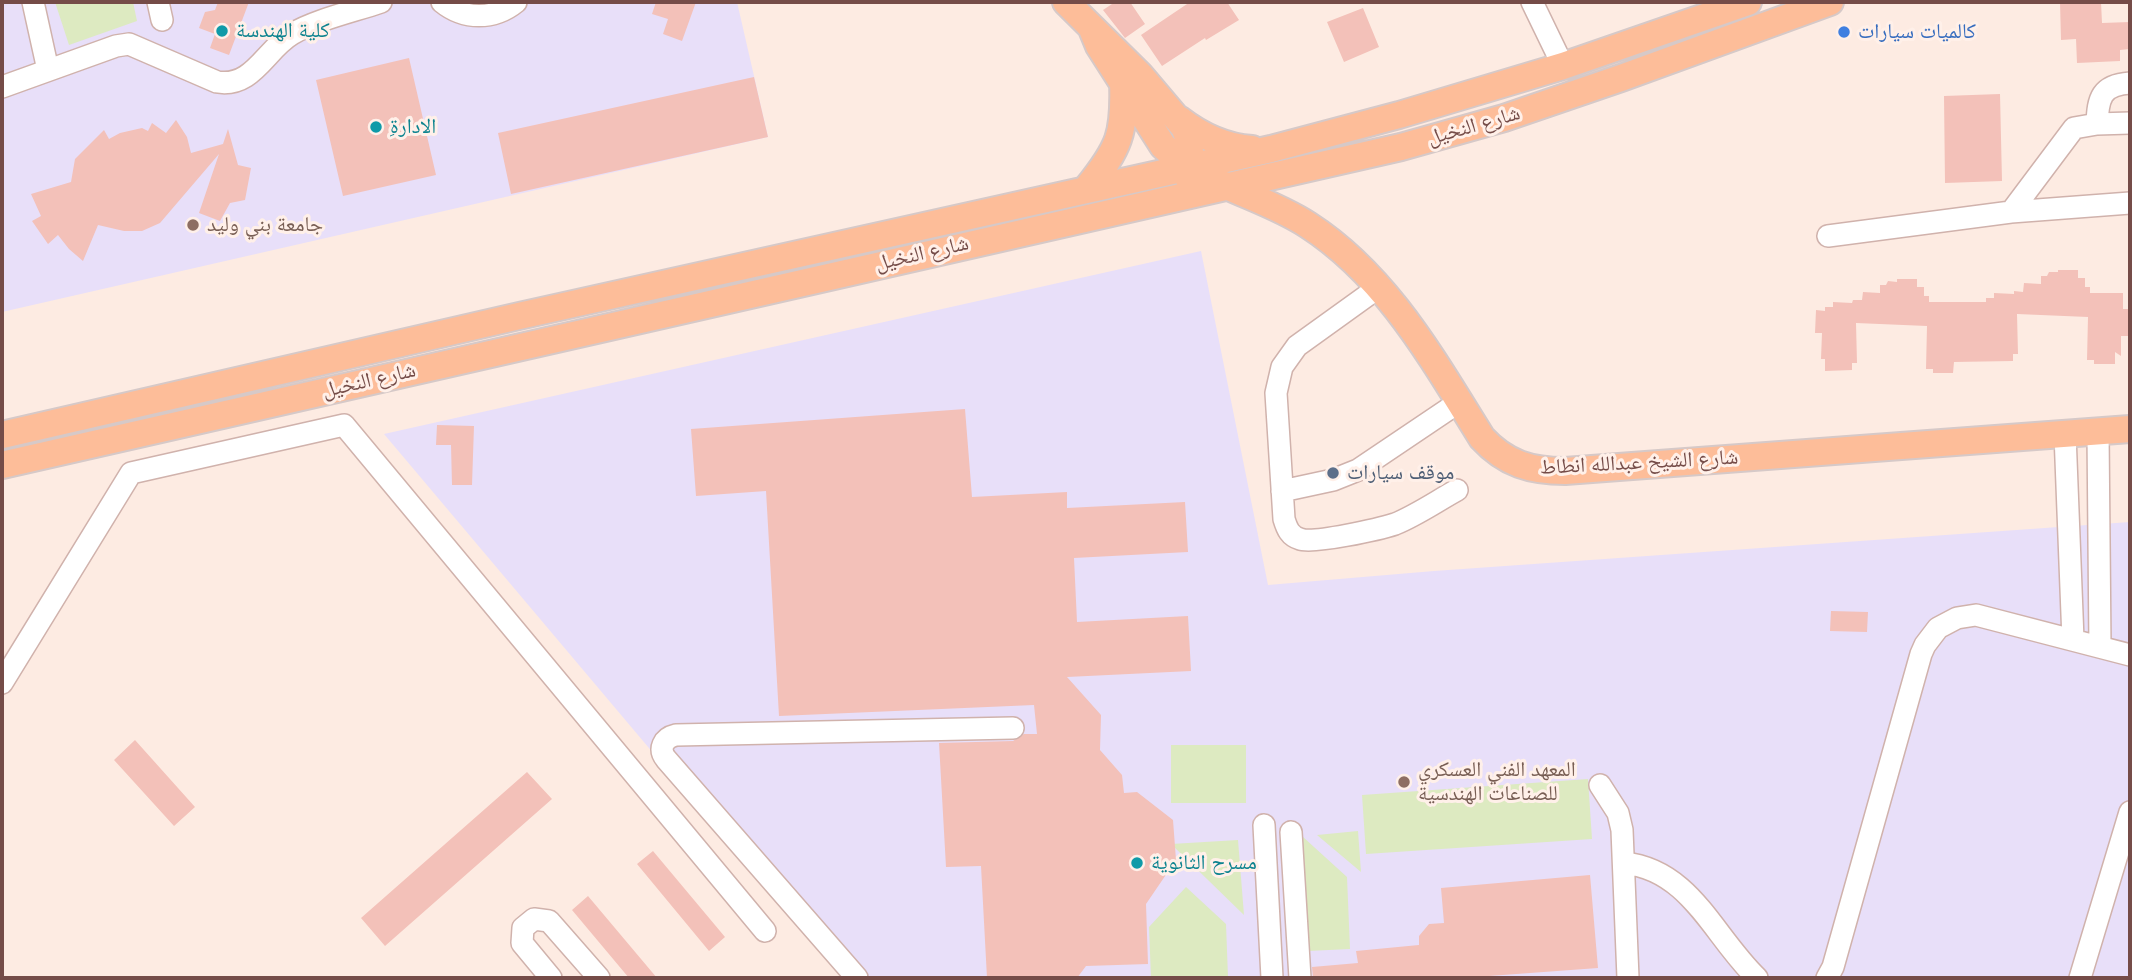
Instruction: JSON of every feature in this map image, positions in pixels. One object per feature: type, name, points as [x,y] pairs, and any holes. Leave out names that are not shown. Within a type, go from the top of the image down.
[{"type":"main road","name":"شارع الشيخ عبدالله انطاط","points":[[1066,2],[1129,64],[1178,119],[1190,142],[1191,167],[1189,181],[1181,195]]},
{"type":"main road","name":"شارع النخيل","points":[[2,435],[1087,188],[1271,149],[1399,116],[1563,66],[1748,2]]},
{"type":"main road","name":"شارع النخيل","points":[[2,464],[1401,147],[1504,118],[1829,2]]},
{"type":"main road","name":"شارع الشيخ عبدالله انطاط","points":[[1092,29],[1099,46],[1163,146],[1191,167],[1281,209],[1334,244],[1379,287],[1406,320],[1493,449],[1519,466],[1550,471],[2130,429]]},
{"type":"main road","points":[[1087,188],[1104,167],[1119,140],[1124,112],[1123,81]]},
{"type":"main road","points":[[1178,119],[1222,144],[1246,149],[1271,149]]},
{"type":"main road","points":[[2,414],[31,428]]},
{"type":"street","points":[[33,2],[48,70]]},
{"type":"street","points":[[2,87],[116,46],[130,44],[217,82],[232,83],[248,77],[290,35],[381,2]]},
{"type":"street","points":[[442,2],[455,11],[479,16],[503,10],[516,2]]},
{"type":"street","points":[[1532,2],[1563,66]]},
{"type":"street","points":[[2097,124],[2098,100],[2108,88],[2130,83]]},
{"type":"street","points":[[2011,212],[2070,131],[2080,126],[2130,123]]},
{"type":"street","points":[[1828,236],[2011,212],[2130,203]]},
{"type":"street","points":[[1379,287],[1297,346],[1282,367],[1276,393],[1286,527],[1291,534],[1306,541],[1395,524],[1457,490]]},
{"type":"street","points":[[1282,491],[1333,480],[1358,470],[1459,402]]},
{"type":"street","points":[[2,683],[131,473],[344,425],[765,932]]},
{"type":"street","points":[[2098,432],[2100,647]]},
{"type":"street","points":[[2065,433],[2073,640]]},
{"type":"street","points":[[1827,978],[1833,967],[1921,654],[1931,636],[1947,622],[1976,615],[2130,655]]},
{"type":"street","points":[[857,978],[666,759],[663,755],[666,739],[676,735],[1013,728]]},
{"type":"street","points":[[1600,785],[1618,813],[1622,830],[1629,978]]},
{"type":"street","points":[[2080,978],[2130,812]]},
{"type":"street","points":[[1264,825],[1272,978]]},
{"type":"street","points":[[1291,832],[1300,978]]},
{"type":"street","points":[[1624,863],[1653,869],[1679,886],[1757,978]]},
{"type":"street","points":[[551,978],[526,949],[521,935],[528,922],[542,918],[554,927],[599,978]]},
{"type":"shaded area","name":"جامعة بني وليد","points":[[2,2],[737,2],[768,137],[2,312]]},
{"type":"shaded area","name":"المعهد الفني العسكري للصناعات الهندسية","points":[[1201,251],[1268,585],[2130,522],[2130,978],[843,978],[384,434]]},
{"type":"green space","points":[[55,2],[133,2],[137,21],[69,45]]},
{"type":"green space","points":[[1171,745],[1246,745],[1246,803],[1171,803]]},
{"type":"green space","points":[[1588,779],[1592,839],[1366,854],[1362,795]]},
{"type":"green space","points":[[1358,831],[1361,872],[1317,835]]},
{"type":"green space","points":[[1303,837],[1347,877],[1350,949],[1287,952],[1282,838]]},
{"type":"green space","points":[[1238,840],[1244,915],[1171,844]]},
{"type":"green space","points":[[1186,887],[1226,924],[1228,977],[1151,978],[1149,927]]},
{"type":"building","name":"كلية الهندسة","points":[[218,2],[249,2],[229,55],[210,48],[215,34],[199,28],[205,12],[215,10]]},
{"type":"building","points":[[656,2],[696,2],[682,41],[663,34],[668,19],[652,14]]},
{"type":"building","points":[[1115,2],[1130,2],[1145,24],[1125,38],[1103,10]]},
{"type":"building","points":[[1190,2],[1227,2],[1239,20],[1162,66],[1141,35]]},
{"type":"building","points":[[2060,2],[2101,2],[2102,23],[2130,22],[2130,49],[2120,50],[2120,61],[2077,63],[2076,39],[2061,40]]},
{"type":"building","points":[[1363,8],[1379,47],[1344,62],[1327,22]]},
{"type":"building","name":"ِالادارة","points":[[409,58],[436,175],[343,196],[316,80]]},
{"type":"building","points":[[754,77],[768,137],[511,194],[498,133]]},
{"type":"building","points":[[2000,94],[2002,181],[1945,183],[1944,96]]},
{"type":"building","points":[[176,120],[187,137],[191,153],[223,144],[228,129],[238,165],[251,168],[245,200],[230,203],[220,221],[199,213],[219,154],[160,223],[142,231],[124,231],[98,225],[83,261],[58,235],[48,244],[32,221],[41,216],[31,194],[71,182],[75,159],[104,130],[109,139],[120,133],[142,128],[148,131],[152,123],[166,133]]},
{"type":"building","points":[[2058,270],[2078,270],[2078,278],[2085,278],[2085,287],[2090,287],[2090,293],[2123,293],[2123,309],[2130,309],[2130,336],[2121,336],[2121,356],[2115,352],[2115,364],[2094,364],[2094,360],[2087,360],[2088,317],[2017,314],[2018,354],[2013,354],[2013,361],[1954,362],[1953,373],[1933,373],[1933,369],[1926,369],[1927,326],[1856,323],[1857,363],[1852,363],[1852,370],[1825,371],[1825,359],[1821,359],[1822,333],[1815,333],[1816,310],[1825,311],[1825,307],[1833,307],[1833,302],[1852,303],[1853,300],[1862,300],[1863,292],[1880,293],[1880,285],[1886,285],[1888,281],[1917,279],[1917,287],[1924,287],[1924,296],[1929,296],[1929,302],[1986,302],[1986,298],[1994,298],[1994,293],[2023,292],[2024,283],[2041,284],[2041,276]]},
{"type":"building","points":[[965,409],[972,497],[1067,492],[1067,508],[1185,502],[1188,552],[1074,558],[1077,622],[1188,616],[1191,671],[1067,677],[1101,715],[1100,750],[1122,775],[1124,793],[1137,792],[1173,820],[1176,860],[1146,904],[1148,964],[1086,966],[1077,978],[987,978],[981,866],[946,867],[939,743],[1013,741],[1024,734],[1037,734],[1034,705],[779,716],[766,491],[696,496],[691,429]]},
{"type":"building","points":[[437,425],[474,426],[472,485],[452,485],[451,445],[436,445]]},
{"type":"building","points":[[1831,611],[1868,612],[1867,632],[1830,631]]},
{"type":"building","points":[[135,740],[195,807],[174,826],[114,760]]},
{"type":"building","points":[[527,772],[552,799],[385,946],[361,918]]},
{"type":"building","points":[[653,851],[725,937],[709,951],[637,864]]},
{"type":"building","points":[[1590,875],[1598,968],[1462,978],[1313,978],[1312,967],[1358,963],[1356,951],[1419,945],[1419,936],[1429,924],[1444,923],[1441,888]]},
{"type":"building","points":[[588,896],[657,978],[629,978],[572,910]]},
{"type":"place","name":"كلية الهندسة","points":[[222,31]]},
{"type":"place","name":"كالميات سيارات","points":[[1844,32]]},
{"type":"place","name":"ِالادارة","points":[[376,127]]},
{"type":"place","name":"جامعة بني وليد","points":[[193,225]]},
{"type":"place","name":"موقف سيارات","points":[[1333,473]]},
{"type":"place","name":"المعهد الفني العسكري للصناعات الهندسية","points":[[1404,782]]},
{"type":"place","name":"مسرح الثانوية","points":[[1137,863]]}]
